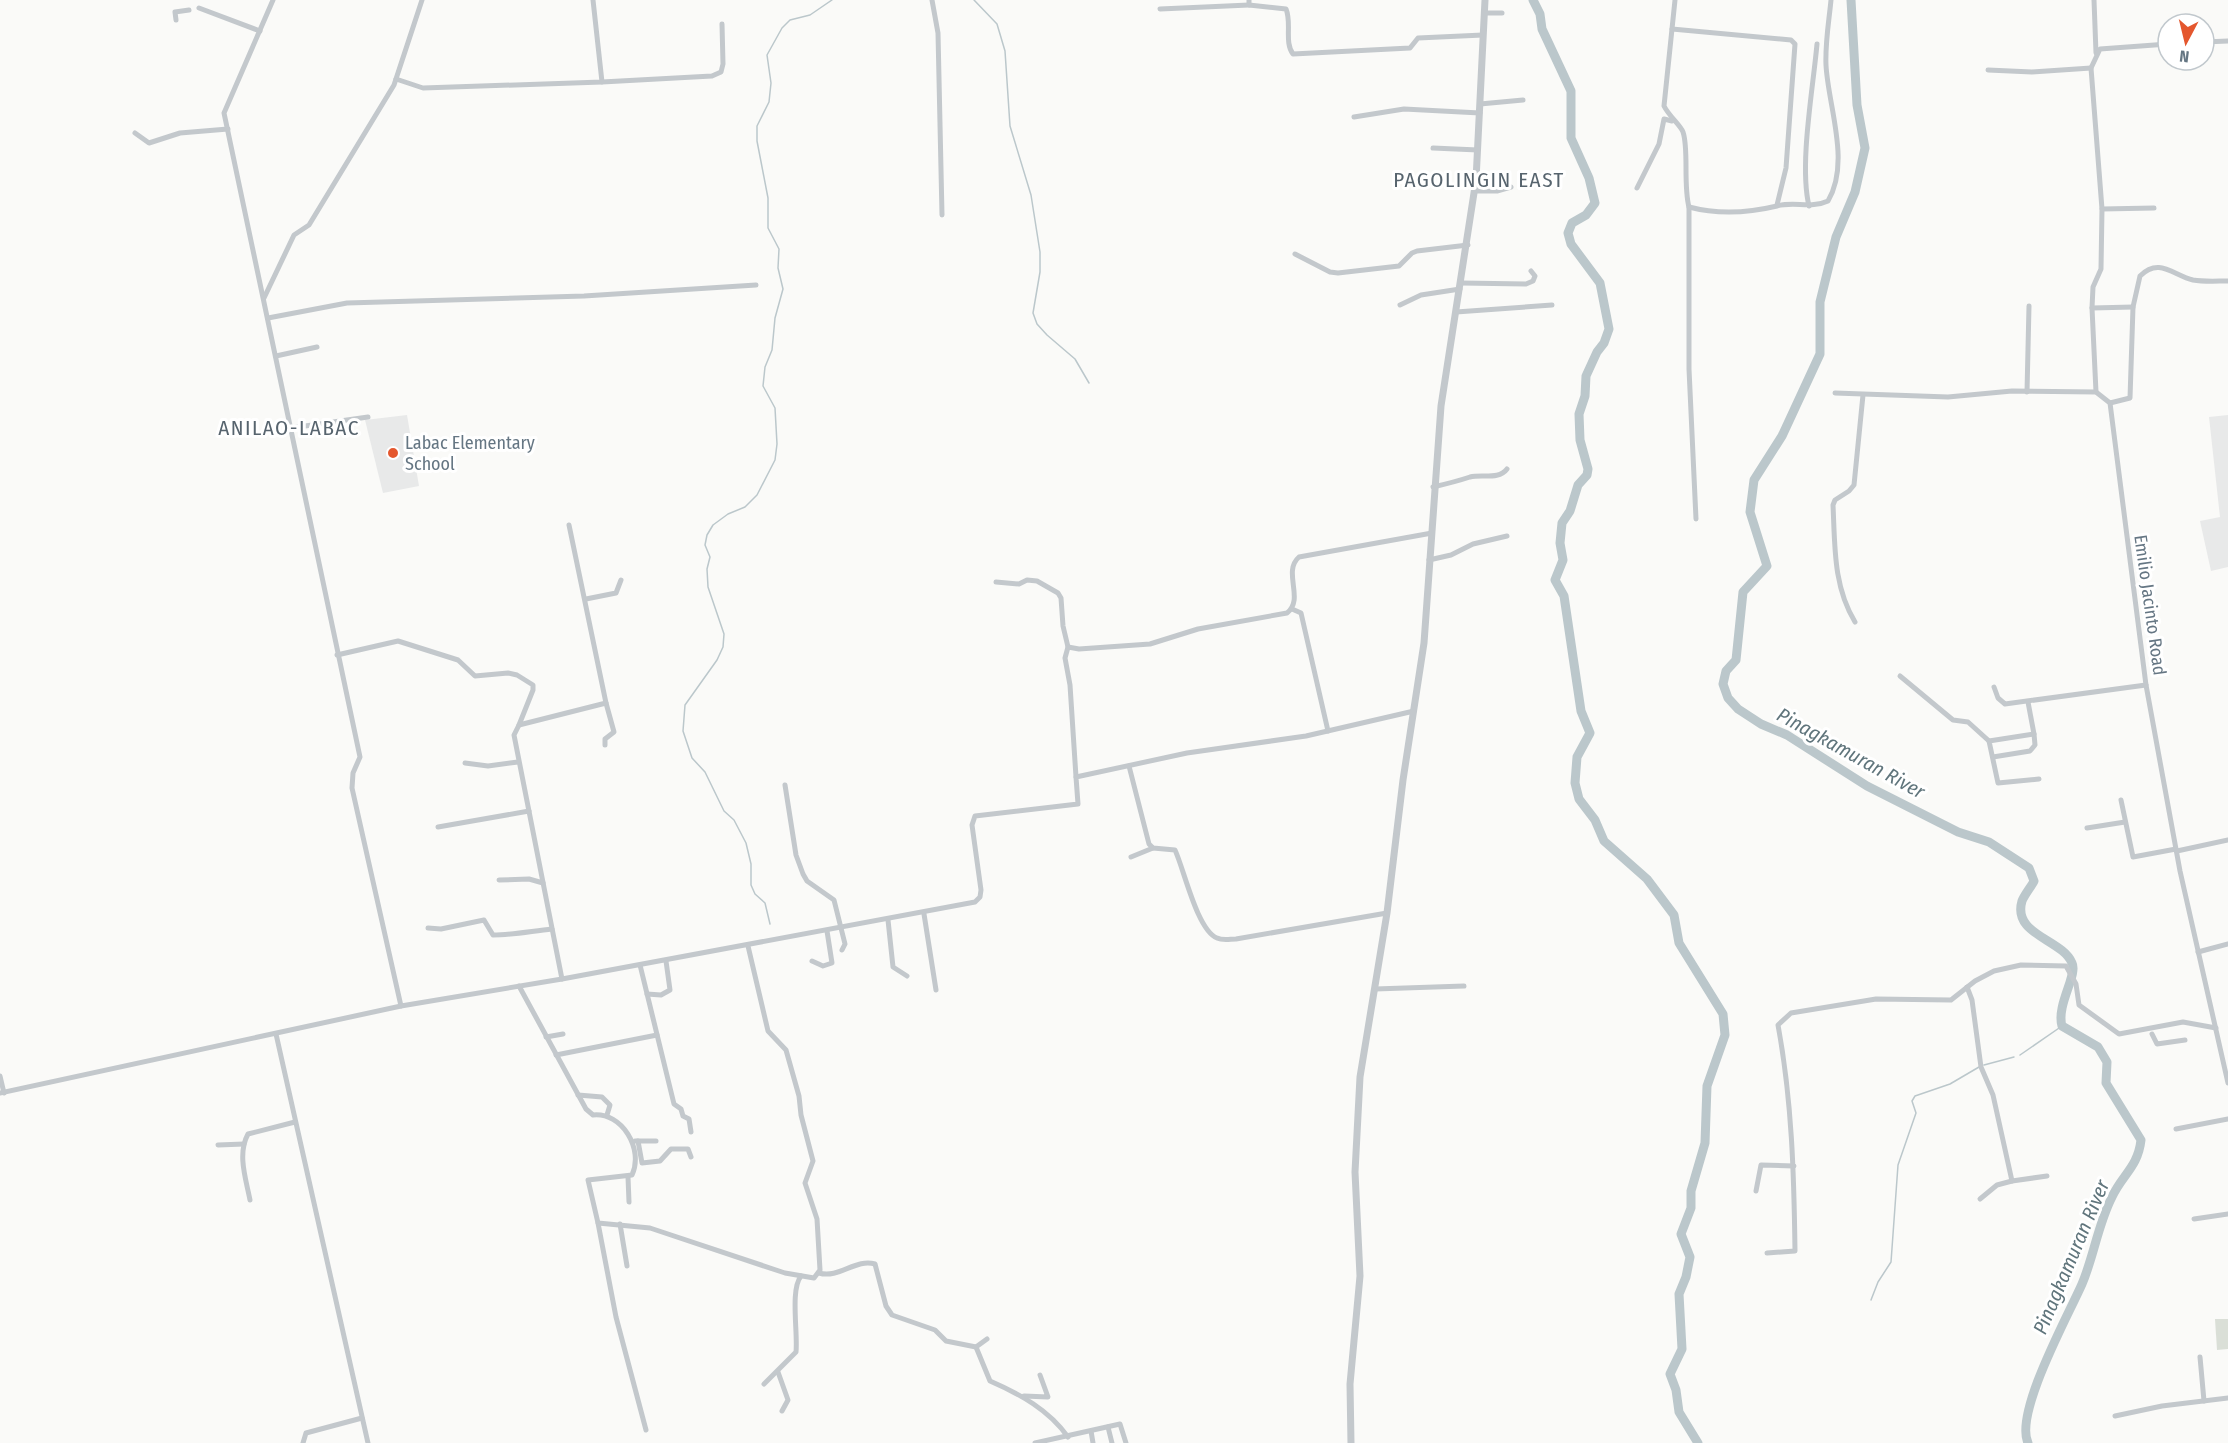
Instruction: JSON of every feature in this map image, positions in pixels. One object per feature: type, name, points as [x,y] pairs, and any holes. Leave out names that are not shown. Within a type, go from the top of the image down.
[{"type":"street","points":[[219,130],[224,113],[273,0]]},
{"type":"street","points":[[264,298],[294,235],[309,225],[396,79],[422,0]]},
{"type":"street","points":[[593,0],[602,82]]},
{"type":"street","points":[[932,0],[938,33],[942,215]]},
{"type":"street","points":[[1351,1443],[1350,1384],[1360,1276],[1355,1172],[1360,1077],[1387,913],[1402,780],[1424,643],[1433,487],[1441,406],[1475,191],[1485,0]]},
{"type":"street","points":[[1672,121],[1664,106],[1675,0]]},
{"type":"street","points":[[1689,207],[1707,212],[1727,212],[1767,210],[1778,205],[1809,206],[1828,201],[1832,194],[1838,132],[1826,66],[1831,0]]},
{"type":"street","points":[[2094,0],[2096,53],[2091,68],[2102,209],[2101,269],[2093,287],[2092,308],[2096,392]]},
{"type":"street","points":[[1160,9],[1249,3],[1284,7],[1289,18],[1290,50],[1293,54],[1410,48],[1418,38],[1483,35]]},
{"type":"street","points":[[199,8],[260,31]]},
{"type":"street","points":[[176,20],[175,12],[189,10]]},
{"type":"street","points":[[1484,13],[1502,13]]},
{"type":"street","points":[[396,79],[423,88],[712,76],[721,72],[723,64],[722,24]]},
{"type":"street","points":[[1672,29],[1791,40],[1795,44],[1786,168],[1778,205]]},
{"type":"street","points":[[1809,206],[1805,190],[1817,44]]},
{"type":"street","points":[[2096,53],[2119,46],[2156,44]]},
{"type":"street","points":[[1988,70],[2032,72],[2091,68]]},
{"type":"street","points":[[1480,104],[1523,100]]},
{"type":"street","points":[[1354,117],[1404,109],[1480,113]]},
{"type":"street","points":[[224,113],[360,757],[353,774],[352,788],[401,1006]]},
{"type":"street","points":[[1637,188],[1659,144],[1664,119],[1672,121],[1680,127],[1684,138],[1686,196],[1689,207],[1689,369],[1696,519]]},
{"type":"street","points":[[135,133],[149,143],[180,133],[228,129]]},
{"type":"street","points":[[1432,148],[1478,150]]},
{"type":"street","points":[[1475,191],[1497,191],[1511,187]]},
{"type":"street","points":[[2102,209],[2154,208]]},
{"type":"street","points":[[1295,254],[1330,272],[1338,273],[1399,266],[1412,253],[1468,245]]},
{"type":"street","points":[[1835,393],[1948,397],[2027,392],[2096,392],[2110,403],[2130,398],[2133,307],[2140,276],[2155,267],[2164,267],[2197,281],[2228,281]]},
{"type":"street","points":[[1400,305],[1421,295],[1461,286],[1526,284],[1533,281],[1534,276],[1531,271]]},
{"type":"street","points":[[268,318],[347,303],[584,296],[756,285]]},
{"type":"street","points":[[1456,312],[1552,305]]},
{"type":"street","points":[[2027,392],[2029,306]]},
{"type":"street","points":[[2092,308],[2133,307]]},
{"type":"street","points":[[276,356],[317,347]]},
{"type":"street","points":[[1855,622],[1846,607],[1836,567],[1833,505],[1835,500],[1849,492],[1854,485],[1863,395]]},
{"type":"street","name":"Emilio Jacinto Road","points":[[2110,403],[2146,685],[2176,850],[2228,1083]]},
{"type":"street","points":[[291,428],[369,417]]},
{"type":"street","points":[[1433,487],[1463,482],[1471,477],[1501,475],[1507,469]]},
{"type":"street","points":[[569,525],[614,732],[605,739],[605,745]]},
{"type":"street","points":[[1068,647],[1079,649],[1164,642],[1176,634],[1287,613],[1292,609],[1294,603],[1292,568],[1299,557],[1432,533]]},
{"type":"street","points":[[1429,560],[1451,555],[1473,544],[1507,537]]},
{"type":"street","points":[[586,599],[616,593],[620,588],[621,580]]},
{"type":"street","points":[[0,1076],[2,1093],[401,1006],[828,934],[975,902],[980,897],[972,825],[975,816],[1078,804],[1070,685],[1065,658],[1068,647],[1058,593],[1037,581],[1019,584],[996,582]]},
{"type":"street","points":[[1292,609],[1301,614],[1328,731]]},
{"type":"street","points":[[338,655],[398,641],[458,660],[475,676],[517,675],[533,685],[514,735],[562,979]]},
{"type":"street","points":[[1900,676],[1953,720],[1968,722],[1989,741],[2000,784],[2038,779]]},
{"type":"street","points":[[1994,687],[2002,703],[2028,702],[2146,685]]},
{"type":"street","points":[[1993,757],[2030,751],[2035,744],[2028,702]]},
{"type":"street","points":[[519,725],[606,703]]},
{"type":"street","points":[[1076,777],[1328,731],[1414,711]]},
{"type":"street","points":[[1989,741],[2034,734]]},
{"type":"street","points":[[465,763],[488,766],[518,762]]},
{"type":"street","points":[[1129,766],[1152,848]]},
{"type":"street","points":[[785,785],[796,855],[807,881],[834,900],[845,944],[842,950]]},
{"type":"street","points":[[2121,800],[2133,856],[2228,840]]},
{"type":"street","points":[[438,827],[529,810]]},
{"type":"street","points":[[2087,828],[2125,822]]},
{"type":"street","points":[[1131,857],[1152,848],[1175,850],[1192,900],[1208,931],[1218,939],[1236,939],[1387,913]]},
{"type":"street","points":[[499,880],[529,879],[543,883]]},
{"type":"street","points":[[924,914],[936,990]]},
{"type":"street","points":[[888,920],[893,967],[907,976]]},
{"type":"street","points":[[428,928],[484,921],[493,934],[507,935],[513,932],[552,929]]},
{"type":"street","points":[[813,961],[823,966],[832,963],[828,934]]},
{"type":"street","points":[[2198,952],[2228,944]]},
{"type":"street","points":[[598,1223],[650,1228],[719,1253],[801,1276],[814,1278],[819,1273],[817,1219],[805,1183],[813,1161],[801,1115],[799,1096],[786,1050],[768,1031],[748,946]]},
{"type":"street","points":[[647,994],[661,996],[670,990],[666,961]]},
{"type":"street","points":[[640,965],[674,1104],[681,1109],[683,1116],[689,1119],[691,1132]]},
{"type":"street","points":[[1767,1254],[1795,1252],[1794,1166],[1788,1080],[1778,1025],[1780,1020],[1791,1013],[1876,999],[1951,1000],[1966,987],[1994,972],[2021,965],[2066,966],[2076,984],[2079,1005],[2113,1031],[2125,1034],[2151,1031],[2183,1022],[2216,1028]]},
{"type":"street","points":[[519,986],[590,1114],[607,1115],[623,1126],[630,1140],[634,1172],[628,1177],[588,1180],[616,1317],[646,1430]]},
{"type":"street","points":[[1375,989],[1464,986]]},
{"type":"street","points":[[1966,987],[1972,1000],[1981,1067],[1993,1095],[2012,1181]]},
{"type":"street","points":[[2151,1031],[2157,1044],[2185,1040]]},
{"type":"street","points":[[276,1034],[368,1443]]},
{"type":"street","points":[[546,1037],[562,1034]]},
{"type":"street","points":[[556,1055],[657,1035]]},
{"type":"street","points":[[578,1095],[602,1097],[610,1105],[607,1115]]},
{"type":"street","points":[[2176,1129],[2228,1119]]},
{"type":"street","points":[[250,1200],[244,1169],[244,1144],[248,1134],[295,1122]]},
{"type":"street","points":[[630,1140],[656,1141]]},
{"type":"street","points":[[638,1141],[642,1163],[660,1161],[671,1149],[688,1149],[691,1157]]},
{"type":"street","points":[[218,1145],[244,1144]]},
{"type":"street","points":[[1756,1191],[1761,1165],[1794,1166]]},
{"type":"street","points":[[1980,1199],[1997,1185],[2047,1176]]},
{"type":"street","points":[[628,1177],[629,1202]]},
{"type":"street","points":[[2194,1220],[2228,1214]]},
{"type":"street","points":[[620,1224],[627,1266]]},
{"type":"street","points":[[819,1273],[828,1275],[860,1264],[875,1264],[886,1306],[892,1315],[935,1330],[946,1341],[976,1347],[987,1339]]},
{"type":"street","points":[[764,1384],[796,1352],[798,1328],[794,1288],[801,1276]]},
{"type":"street","points":[[976,1347],[990,1381],[1007,1387],[1050,1416],[1068,1437]]},
{"type":"street","points":[[2200,1357],[2204,1401]]},
{"type":"street","points":[[778,1372],[788,1400],[782,1411]]},
{"type":"street","points":[[1022,1396],[1048,1397],[1040,1375]]},
{"type":"street","points":[[2115,1416],[2162,1406],[2228,1398]]},
{"type":"street","points":[[303,1443],[306,1433],[362,1418]]},
{"type":"street","points":[[1035,1443],[1060,1441],[1120,1424],[1126,1443]]},
{"type":"street","points":[[1108,1427],[1112,1443]]},
{"type":"street","points":[[1091,1431],[1094,1443]]},
{"type":"street","points":[[1077,1435],[1079,1443]]},
{"type":"shaded area","name":"Labac Elementary School","points":[[407,415],[419,486],[383,493],[365,420]]},
{"type":"shaded area","points":[[2228,415],[2228,567],[2211,571],[2200,521],[2220,517],[2209,417]]},
{"type":"shaded area","points":[[2215,1319],[2228,1319],[2228,1349],[2217,1350]]},
{"type":"waterway","points":[[770,924],[765,903],[755,894],[751,885],[751,864],[746,843],[734,820],[724,811],[705,772],[692,758],[683,731],[685,705],[717,660],[723,647],[724,634],[708,587],[707,569],[710,557],[705,545],[707,535],[713,525],[728,514],[745,507],[757,495],[775,460],[777,444],[775,408],[763,386],[765,367],[772,350],[775,318],[783,289],[778,268],[779,249],[768,228],[768,198],[757,141],[757,126],[769,102],[771,83],[767,55],[782,28],[790,20],[810,15],[832,0]]},
{"type":"waterway","points":[[974,0],[997,24],[1005,51],[1010,126],[1031,195],[1040,252],[1040,272],[1033,313],[1037,324],[1047,335],[1075,359],[1089,383]]},
{"type":"waterway","points":[[1533,0],[1540,14],[1542,29],[1571,91],[1571,138],[1589,178],[1595,203],[1586,215],[1572,223],[1568,233],[1571,244],[1600,283],[1609,329],[1586,376],[1585,396],[1579,414],[1580,440],[1588,469],[1587,475],[1578,485],[1570,511],[1562,523],[1560,543],[1563,560],[1555,580],[1564,596],[1581,711],[1590,733],[1577,757],[1575,783],[1579,799],[1595,820],[1604,841],[1647,879],[1674,915],[1679,943],[1723,1014],[1725,1035],[1707,1086],[1705,1143],[1691,1191],[1691,1208],[1681,1234],[1690,1257],[1686,1277],[1679,1294],[1682,1349],[1670,1374],[1676,1390],[1679,1412],[1698,1443]]},
{"type":"waterway","name":"Pinagkamuran River","points":[[1851,0],[1857,105],[1865,148],[1855,192],[1836,237],[1820,302],[1820,354],[1782,436],[1754,480],[1750,512],[1767,566],[1743,592],[1736,660],[1726,671],[1723,684],[1728,698],[1738,709],[1761,724],[1787,735],[1867,786],[1958,832],[1989,842],[2029,868],[2034,881],[2022,901],[2021,912],[2024,922],[2059,948],[2072,963],[2072,975],[2062,1009],[2062,1026],[2098,1047],[2107,1062],[2106,1083],[2141,1140],[2137,1157],[2107,1207],[2082,1284],[2036,1387],[2026,1429],[2028,1443]]},
{"type":"waterway","points":[[2020,1055],[2062,1026]]},
{"type":"waterway","points":[[1984,1065],[2014,1057]]},
{"type":"waterway","points":[[1871,1300],[1878,1282],[1891,1262],[1898,1165],[1916,1113],[1912,1101],[1915,1096],[1950,1084],[1979,1067]]},
{"type":"place","name":"Labac Elementary School","points":[[393,453]]},
{"type":"district","name":"PAGOLINGIN EAST","points":[[1479,180]]},
{"type":"district","name":"ANILAO-LABAC","points":[[289,428]]}]
